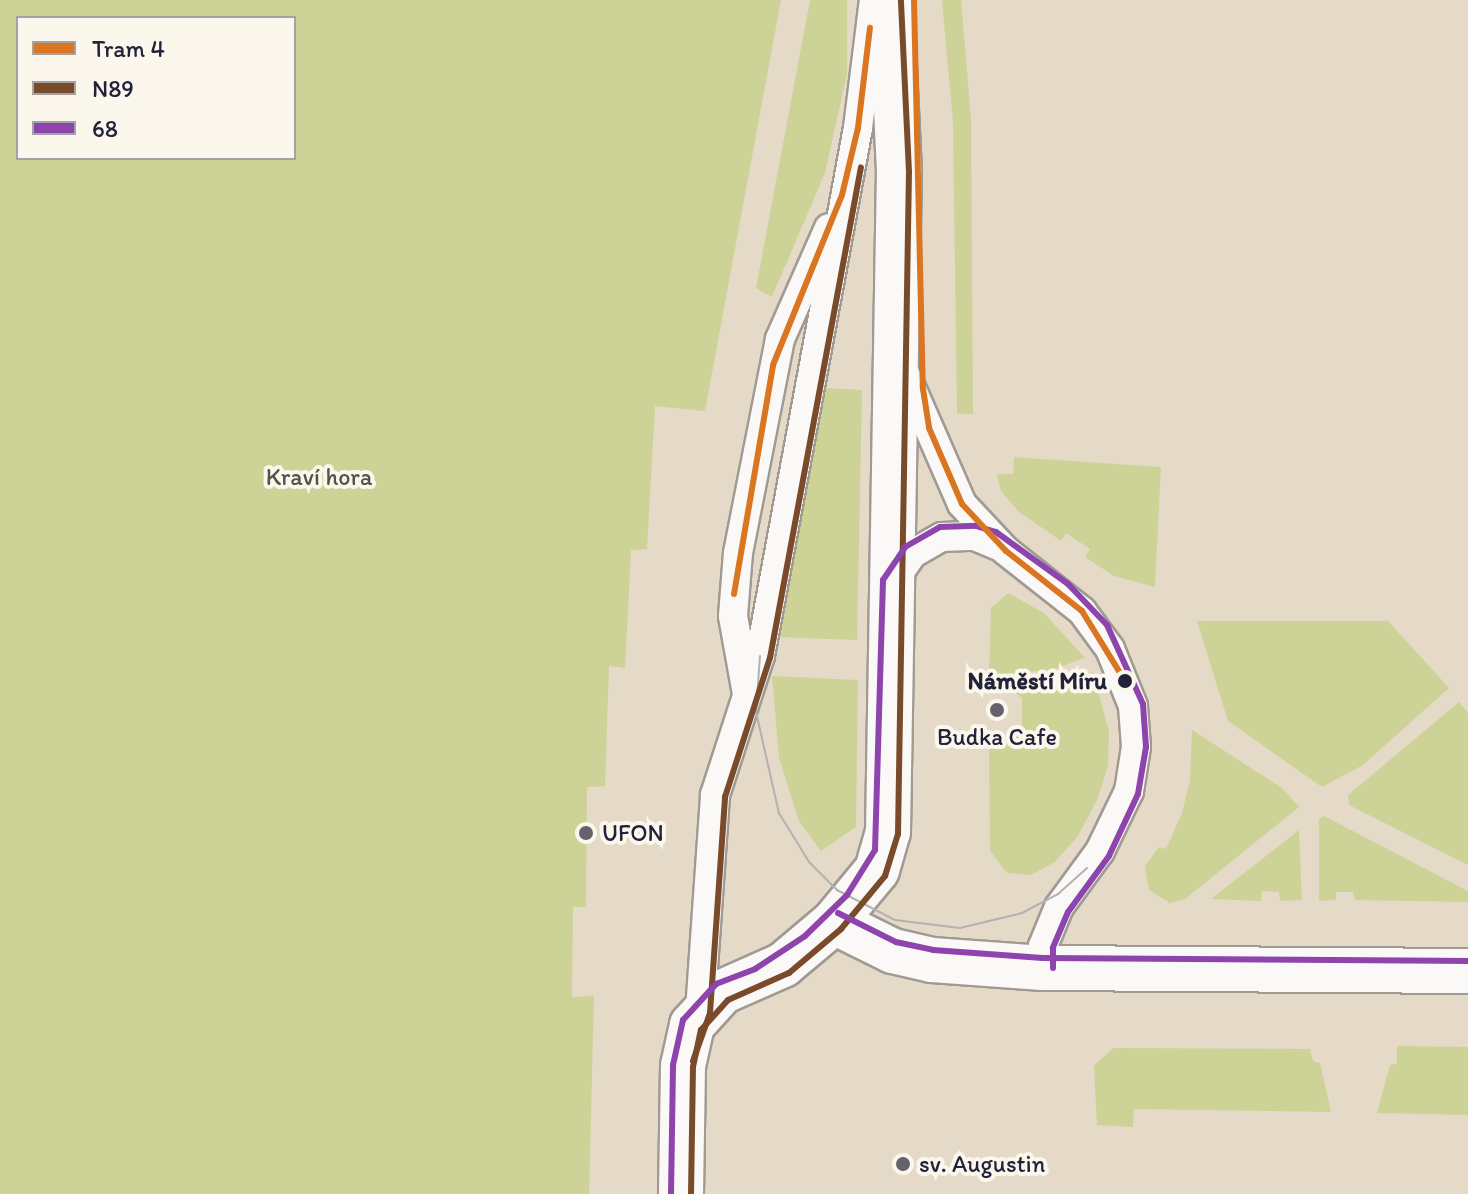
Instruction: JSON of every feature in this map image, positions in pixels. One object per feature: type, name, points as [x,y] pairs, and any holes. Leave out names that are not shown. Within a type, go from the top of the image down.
[{"type":"street","points":[[681,1194],[683,1066],[700,1011],[722,992],[783,965],[834,922],[877,870],[888,832],[899,172],[878,7]]},
{"type":"street","points":[[834,922],[893,951],[932,960],[1043,968],[1468,971]]},
{"type":"lane","points":[[700,1011],[715,795],[760,656],[878,7]]},
{"type":"lane","points":[[747,694],[735,635],[736,573],[773,365],[842,195],[858,128]]},
{"type":"lane","points":[[897,355],[951,486],[1006,551]]},
{"type":"lane","points":[[893,582],[912,554],[942,537],[975,536],[1006,551],[1061,592],[1099,631],[1125,681],[1135,729],[1133,770],[1122,810],[1059,907],[1043,946],[1043,968]]},
{"type":"green space","name":"Kraví hora","points":[[0,0],[781,0],[705,411],[655,406],[647,549],[631,550],[625,668],[609,666],[605,786],[587,787],[586,907],[573,907],[572,997],[594,996],[589,1194],[0,1194]]},
{"type":"green space","points":[[810,0],[847,0],[847,74],[825,173],[772,297],[756,288]]},
{"type":"green space","points":[[942,0],[961,0],[971,119],[973,414],[957,414],[953,123]]},
{"type":"green space","points":[[826,388],[862,390],[857,640],[778,637]]},
{"type":"green space","points":[[1014,457],[1161,467],[1155,587],[1114,576],[1085,557],[1090,549],[1066,533],[1061,541],[1018,511],[1001,491],[997,474],[1013,474]]},
{"type":"green space","points":[[1008,593],[1044,613],[1085,658],[1051,670],[989,675],[991,608]]},
{"type":"green space","points":[[1197,621],[1388,621],[1449,688],[1363,765],[1322,787],[1228,721]]},
{"type":"green space","points":[[1093,672],[1109,732],[1108,766],[1097,800],[1078,836],[1055,862],[1031,875],[1007,873],[990,851],[989,741],[1008,740],[1022,727],[1022,698],[1011,690],[1054,685]]},
{"type":"green space","points":[[772,676],[858,680],[856,827],[821,851],[799,821],[779,758]]},
{"type":"green space","points":[[1459,702],[1468,713],[1468,865],[1349,805],[1348,795]]},
{"type":"green space","points":[[1192,730],[1282,788],[1299,807],[1185,899],[1170,903],[1149,890],[1145,866],[1159,847],[1166,849],[1182,813],[1190,780]]},
{"type":"green space","points":[[1324,816],[1468,891],[1468,902],[1355,900],[1353,892],[1336,892],[1336,900],[1319,901],[1319,819]]},
{"type":"green space","points":[[1299,830],[1302,900],[1280,901],[1279,892],[1262,891],[1261,901],[1211,899]]},
{"type":"green space","points":[[1397,1046],[1468,1047],[1468,1115],[1377,1113],[1390,1065],[1397,1063]]},
{"type":"green space","points":[[1113,1048],[1310,1049],[1313,1061],[1320,1063],[1331,1112],[1134,1109],[1133,1127],[1097,1125],[1094,1066]]},
{"type":"tram line","name":"4","points":[[914,0],[923,389],[929,428],[962,504],[1006,551],[1082,611],[1125,681]]},
{"type":"tram line","name":"4","points":[[734,594],[773,365],[842,195],[858,128],[870,28]]},
{"type":"tram line","points":[[760,656],[756,712],[779,813],[809,862],[837,890],[895,920],[960,928],[1022,913],[1058,894],[1087,868]]},
{"type":"transit line","name":"N89","points":[[691,1194],[693,1067],[701,1030],[728,1000],[789,973],[841,929],[885,876],[898,834],[909,172],[901,0]]},
{"type":"transit line","name":"N89","points":[[693,1061],[710,1013],[725,797],[770,658],[861,167]]},
{"type":"transit line","name":"68","points":[[671,1194],[673,1065],[683,1020],[716,984],[755,969],[805,936],[847,895],[875,850],[883,580],[905,547],[940,527],[976,526],[996,532],[1068,584],[1107,625],[1143,704],[1146,747],[1138,794],[1109,856],[1068,912],[1053,948],[1053,968]]},
{"type":"transit line","name":"68","points":[[838,913],[896,942],[933,950],[1043,958],[1468,961]]},
{"type":"place","name":"Náměstí Míru","points":[[1125,681]]},
{"type":"place","name":"Budka Cafe","points":[[997,710]]},
{"type":"place","name":"UFON","points":[[586,833]]},
{"type":"place","name":"sv. Augustin","points":[[903,1164]]}]
